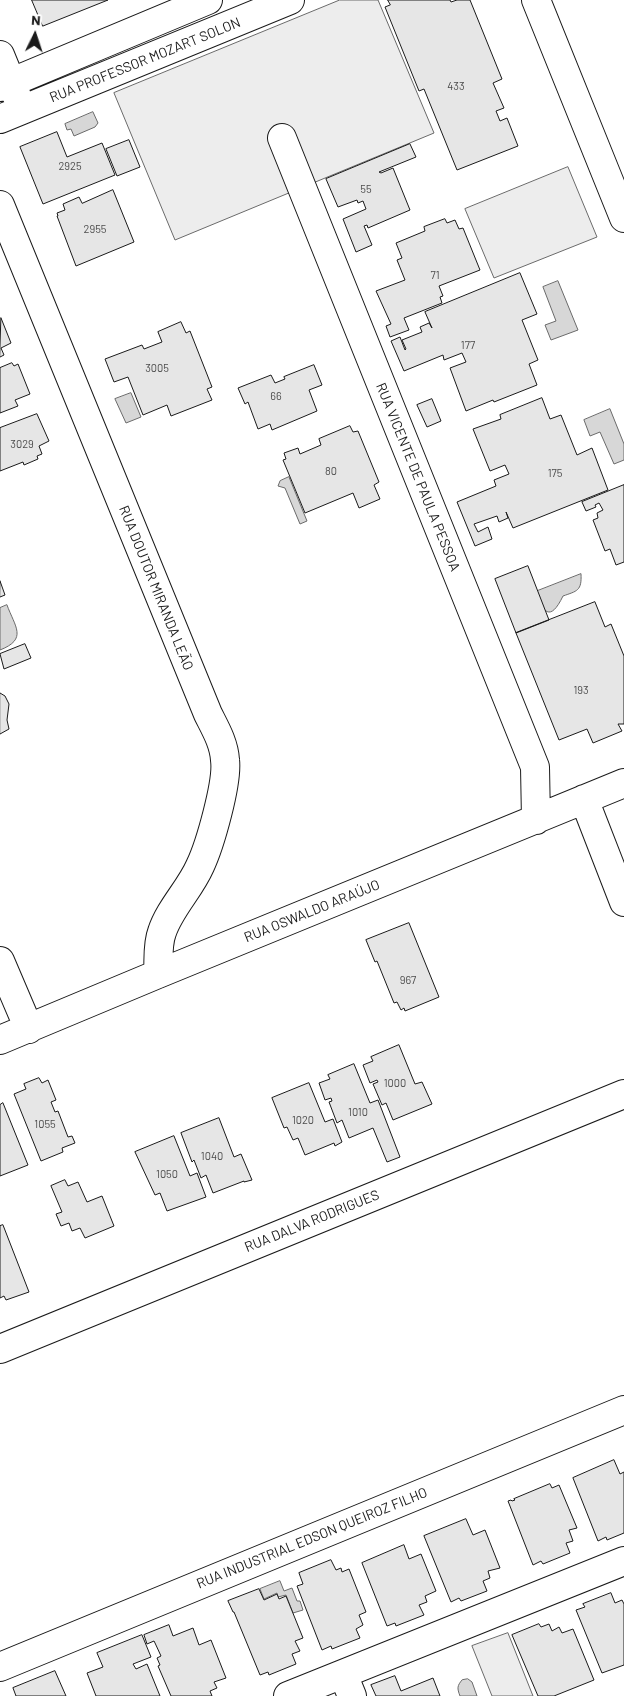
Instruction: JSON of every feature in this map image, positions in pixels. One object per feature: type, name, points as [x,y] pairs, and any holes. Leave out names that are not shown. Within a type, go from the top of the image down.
[{"type":"street","points":[[6,84],[208,0]]},
{"type":"street","name":"RUA PROFESSOR MOZART SOLON","points":[[12,114],[290,0]]},
{"type":"street","points":[[536,0],[624,218]]},
{"type":"street","points":[[0,55],[12,114]]},
{"type":"street","name":"RUA VICENTE DE PAULA PESSOA","points":[[282,138],[535,767],[536,820]]},
{"type":"street","name":"RUA DOUTOR MIRANDA LEÃO","points":[[0,204],[223,748],[226,761],[225,778],[211,835],[200,867],[162,932],[158,974]]},
{"type":"street","name":"RUA OSWALDO ARAÚJO","points":[[0,1040],[624,783]]},
{"type":"street","points":[[584,799],[624,902]]},
{"type":"street","points":[[0,961],[29,1029]]},
{"type":"street","name":"RUA DALVA RODRIGUES","points":[[0,1349],[624,1094]]},
{"type":"street","name":"RUA INDUSTRIAL EDSON QUEIROZ FILHO","points":[[0,1667],[624,1410]]},
{"type":"street","points":[[288,1696],[348,1685],[624,1561]]},
{"type":"shaded area","points":[[340,0],[378,0],[434,133],[175,240],[114,93]]},
{"type":"shaded area","points":[[93,112],[98,123],[95,127],[74,136],[71,129],[67,130],[65,124]]},
{"type":"shaded area","points":[[568,167],[597,237],[494,278],[465,209]]},
{"type":"shaded area","points":[[558,281],[578,330],[551,340],[545,325],[556,321],[543,287]]},
{"type":"shaded area","points":[[131,393],[141,417],[126,423],[115,399]]},
{"type":"shaded area","points":[[610,409],[624,444],[624,460],[614,464],[600,432],[590,436],[584,420]]},
{"type":"shaded area","points":[[289,477],[307,521],[300,524],[285,488],[278,486],[280,481]]},
{"type":"shaded area","points":[[581,574],[581,584],[578,590],[563,596],[554,610],[547,612],[541,605],[535,592]]},
{"type":"shaded area","points":[[7,605],[16,626],[17,637],[9,646],[0,650],[0,608]]},
{"type":"shaded area","points":[[280,1581],[284,1591],[292,1588],[303,1610],[293,1613],[286,1595],[278,1597],[277,1593],[264,1599],[260,1589]]},
{"type":"shaded area","points":[[508,1633],[533,1696],[492,1696],[472,1646]]},
{"type":"shaded area","points":[[468,1679],[472,1682],[477,1696],[460,1696],[459,1684],[462,1680]]},
{"type":"building","points":[[32,0],[108,0],[43,26]]},
{"type":"building","points":[[388,0],[450,0],[451,2],[470,0],[502,79],[493,83],[504,108],[496,111],[500,121],[507,118],[518,146],[457,170],[424,89],[419,91],[385,7],[390,5]]},
{"type":"building","points":[[57,132],[67,157],[102,143],[115,175],[43,204],[20,147]]},
{"type":"building","points":[[129,140],[140,167],[117,176],[106,149]]},
{"type":"building","points":[[410,144],[416,157],[379,172],[381,173],[393,168],[410,210],[368,228],[367,225],[364,226],[372,245],[356,252],[343,219],[366,209],[363,201],[358,203],[357,200],[338,207],[326,179]]},
{"type":"building","points":[[113,190],[134,242],[76,266],[57,213],[65,210],[63,204],[79,197],[82,203]]},
{"type":"building","points":[[445,219],[447,223],[455,220],[459,229],[463,228],[480,270],[439,286],[443,296],[440,297],[442,303],[404,318],[409,330],[390,337],[386,326],[391,324],[376,291],[405,280],[397,260],[402,258],[396,243],[425,231],[424,227]]},
{"type":"building","points":[[520,273],[537,314],[522,320],[538,360],[529,364],[537,385],[466,411],[450,368],[466,362],[462,353],[444,360],[443,355],[404,371],[391,341],[400,337],[405,350],[402,340],[422,332],[420,327],[429,323],[432,328],[425,312]]},
{"type":"building","points":[[1,318],[11,343],[1,348],[4,355],[0,357]]},
{"type":"building","points":[[181,322],[186,333],[190,331],[212,387],[207,389],[212,400],[171,416],[167,405],[143,415],[128,377],[114,382],[105,359],[142,345],[144,349],[162,342],[158,332]]},
{"type":"building","points":[[12,363],[14,366],[18,364],[30,394],[15,400],[18,406],[0,413],[0,368]]},
{"type":"building","points":[[314,365],[322,385],[309,390],[317,411],[272,430],[270,424],[258,429],[248,402],[245,404],[238,388],[271,375],[275,383],[285,379],[284,377]]},
{"type":"building","points":[[542,398],[550,419],[561,415],[577,455],[592,448],[608,490],[513,528],[506,512],[508,518],[499,522],[497,516],[474,524],[478,532],[488,527],[492,539],[475,546],[457,502],[496,486],[494,480],[509,474],[505,465],[490,471],[473,429],[501,419],[500,415]]},
{"type":"building","points":[[432,399],[441,421],[427,427],[417,405]]},
{"type":"building","points":[[37,414],[49,441],[39,446],[42,454],[37,456],[38,459],[24,465],[23,462],[0,471],[0,428]]},
{"type":"building","points":[[350,426],[353,432],[358,431],[379,482],[374,485],[380,499],[359,508],[353,493],[305,513],[283,460],[286,459],[284,453],[298,448],[300,454],[321,445],[319,439]]},
{"type":"building","points":[[624,485],[624,562],[616,565],[610,549],[605,551],[593,520],[598,518],[597,513],[603,510],[599,503],[595,505],[596,507],[586,511],[582,502]]},
{"type":"building","points":[[528,566],[549,620],[516,633],[495,579]]},
{"type":"building","points":[[0,581],[5,595],[0,597]]},
{"type":"building","points":[[595,602],[605,627],[611,624],[624,656],[624,724],[618,724],[622,731],[593,743],[587,729],[559,740],[516,633]]},
{"type":"building","points":[[25,644],[31,658],[4,669],[0,654]]},
{"type":"building","points":[[0,693],[5,696],[9,704],[7,720],[9,729],[0,734]]},
{"type":"building","points":[[409,923],[439,997],[405,1011],[404,1008],[401,1010],[397,1002],[394,1003],[377,961],[375,962],[366,940]]},
{"type":"building","points":[[399,1045],[415,1084],[422,1082],[432,1104],[393,1120],[386,1103],[382,1105],[373,1084],[378,1082],[377,1080],[370,1083],[363,1065],[373,1061],[371,1057]]},
{"type":"building","points":[[354,1064],[370,1103],[378,1100],[400,1157],[387,1162],[373,1128],[349,1138],[342,1120],[337,1123],[329,1102],[332,1101],[331,1098],[325,1100],[319,1083],[330,1079],[328,1075]]},
{"type":"building","points":[[39,1078],[42,1083],[48,1080],[56,1100],[51,1102],[55,1112],[58,1111],[68,1137],[72,1136],[75,1143],[62,1148],[63,1152],[41,1161],[14,1094],[26,1089],[24,1084]]},
{"type":"building","points":[[309,1083],[325,1122],[333,1119],[342,1142],[335,1146],[334,1143],[305,1155],[298,1138],[293,1140],[287,1127],[284,1128],[272,1098]]},
{"type":"building","points":[[3,1103],[28,1165],[0,1176],[0,1105]]},
{"type":"building","points":[[219,1118],[234,1157],[241,1154],[252,1180],[244,1181],[213,1193],[206,1175],[201,1178],[194,1160],[192,1162],[181,1133]]},
{"type":"building","points":[[174,1136],[190,1176],[197,1173],[206,1197],[167,1211],[160,1193],[155,1195],[135,1152]]},
{"type":"building","points":[[65,1180],[68,1186],[78,1182],[87,1202],[102,1196],[114,1226],[85,1238],[80,1228],[72,1231],[69,1223],[61,1226],[56,1214],[62,1212],[51,1186]]},
{"type":"building","points":[[3,1225],[29,1292],[6,1300],[4,1296],[0,1298],[0,1226]]},
{"type":"building","points":[[614,1460],[620,1474],[624,1472],[624,1533],[607,1540],[606,1537],[598,1541],[573,1478]]},
{"type":"building","points":[[550,1484],[552,1488],[559,1485],[577,1528],[569,1530],[573,1541],[566,1543],[570,1553],[543,1564],[541,1561],[533,1565],[508,1501],[515,1500]]},
{"type":"building","points":[[466,1519],[473,1535],[485,1530],[500,1568],[488,1571],[490,1578],[483,1581],[487,1591],[461,1601],[459,1598],[451,1602],[424,1536]]},
{"type":"building","points":[[404,1545],[409,1559],[421,1554],[436,1591],[425,1596],[427,1602],[419,1605],[424,1615],[396,1626],[395,1623],[387,1626],[362,1563]]},
{"type":"building","points":[[331,1560],[336,1570],[341,1568],[342,1572],[349,1569],[366,1612],[359,1615],[363,1625],[356,1629],[360,1638],[332,1649],[331,1646],[322,1650],[297,1586],[303,1584],[299,1573]]},
{"type":"building","points":[[259,1589],[264,1600],[277,1594],[279,1599],[286,1596],[303,1638],[295,1641],[300,1651],[292,1654],[296,1664],[269,1675],[268,1672],[260,1675],[228,1601]]},
{"type":"building","points":[[611,1593],[615,1603],[622,1600],[624,1604],[624,1665],[602,1673],[576,1610],[585,1607],[583,1604]]},
{"type":"building","points":[[539,1624],[541,1627],[549,1624],[552,1631],[559,1627],[562,1633],[573,1629],[594,1680],[554,1696],[538,1696],[512,1635]]},
{"type":"building","points":[[169,1625],[173,1636],[193,1628],[199,1645],[211,1640],[226,1678],[214,1682],[217,1688],[210,1691],[212,1696],[171,1696],[158,1666],[160,1665],[157,1658],[161,1656],[154,1641],[147,1644],[144,1635]]},
{"type":"building","points":[[142,1635],[151,1657],[133,1664],[136,1669],[147,1664],[160,1696],[96,1696],[87,1673],[103,1667],[97,1653]]},
{"type":"building","points":[[55,1671],[66,1696],[16,1696],[13,1688]]},
{"type":"building","points":[[395,1676],[401,1691],[433,1678],[440,1696],[376,1696],[371,1685]]}]
